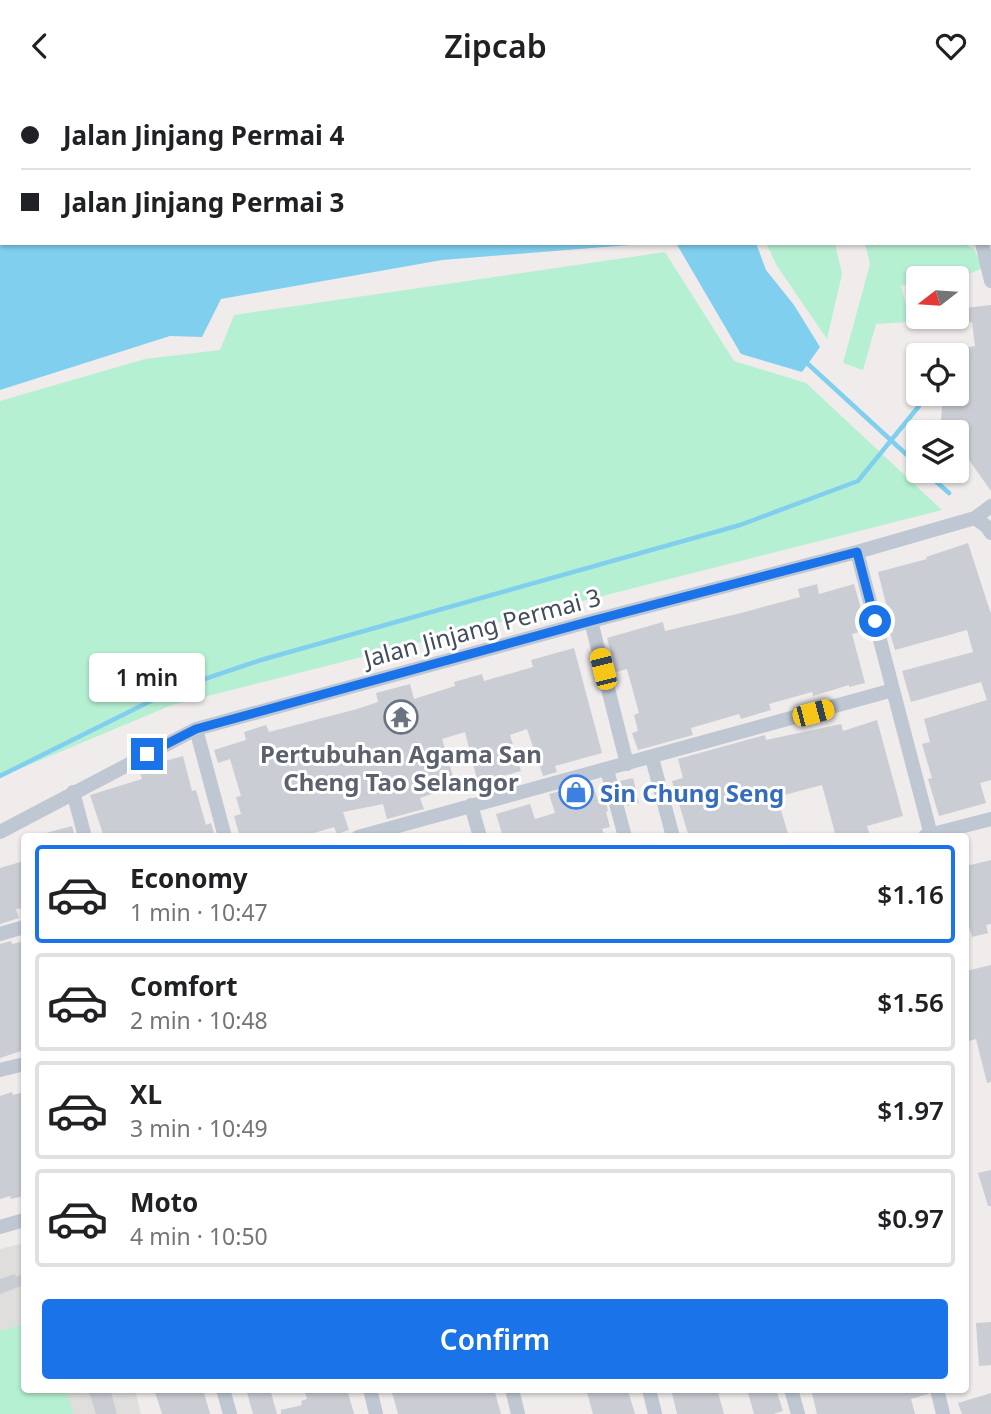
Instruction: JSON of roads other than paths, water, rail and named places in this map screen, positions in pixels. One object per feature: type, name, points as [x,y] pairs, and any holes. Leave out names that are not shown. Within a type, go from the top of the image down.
[{"type":"street","points":[[982,245],[991,281]]},
{"type":"street","name":"Jalan Jinjang Permai 3","points":[[0,832],[196,729],[591,621],[857,552],[975,518],[991,506]]},
{"type":"street","points":[[975,518],[991,533]]},
{"type":"street","points":[[857,552],[927,833]]},
{"type":"street","points":[[591,621],[627,764]]},
{"type":"street","points":[[372,833],[893,690]]},
{"type":"street","points":[[196,729],[224,833]]},
{"type":"street","points":[[652,758],[672,833]]},
{"type":"street","points":[[607,770],[624,833]]},
{"type":"street","points":[[73,792],[84,833]]},
{"type":"street","points":[[471,805],[479,833]]},
{"type":"street","points":[[939,833],[991,819]]},
{"type":"street","points":[[0,934],[21,928]]},
{"type":"street","points":[[0,1070],[21,1065]]},
{"type":"street","points":[[0,1227],[21,1221]]},
{"type":"street","points":[[224,1393],[230,1414]]},
{"type":"street","points":[[371,1393],[376,1414]]},
{"type":"street","points":[[513,1393],[518,1414]]},
{"type":"street","points":[[650,1393],[655,1414]]},
{"type":"street","points":[[792,1393],[798,1414]]},
{"type":"street","points":[[938,1393],[943,1414]]},
{"type":"water","points":[[0,245],[629,245],[442,260],[221,299],[202,337],[170,336],[0,390]]},
{"type":"water","points":[[677,245],[757,245],[766,270],[794,305],[820,347],[802,372],[741,354]]},
{"type":"waterway","points":[[808,364],[906,454]]},
{"type":"waterway","points":[[0,776],[175,689],[261,660],[740,525],[858,481],[919,406]]},
{"type":"waterway","points":[[938,483],[949,493]]},
{"type":"place","name":"Pertubuhan Agama San Cheng Tao Selangor","points":[[401,717]]},
{"type":"place","name":"Sin Chung Seng","points":[[576,792]]}]
